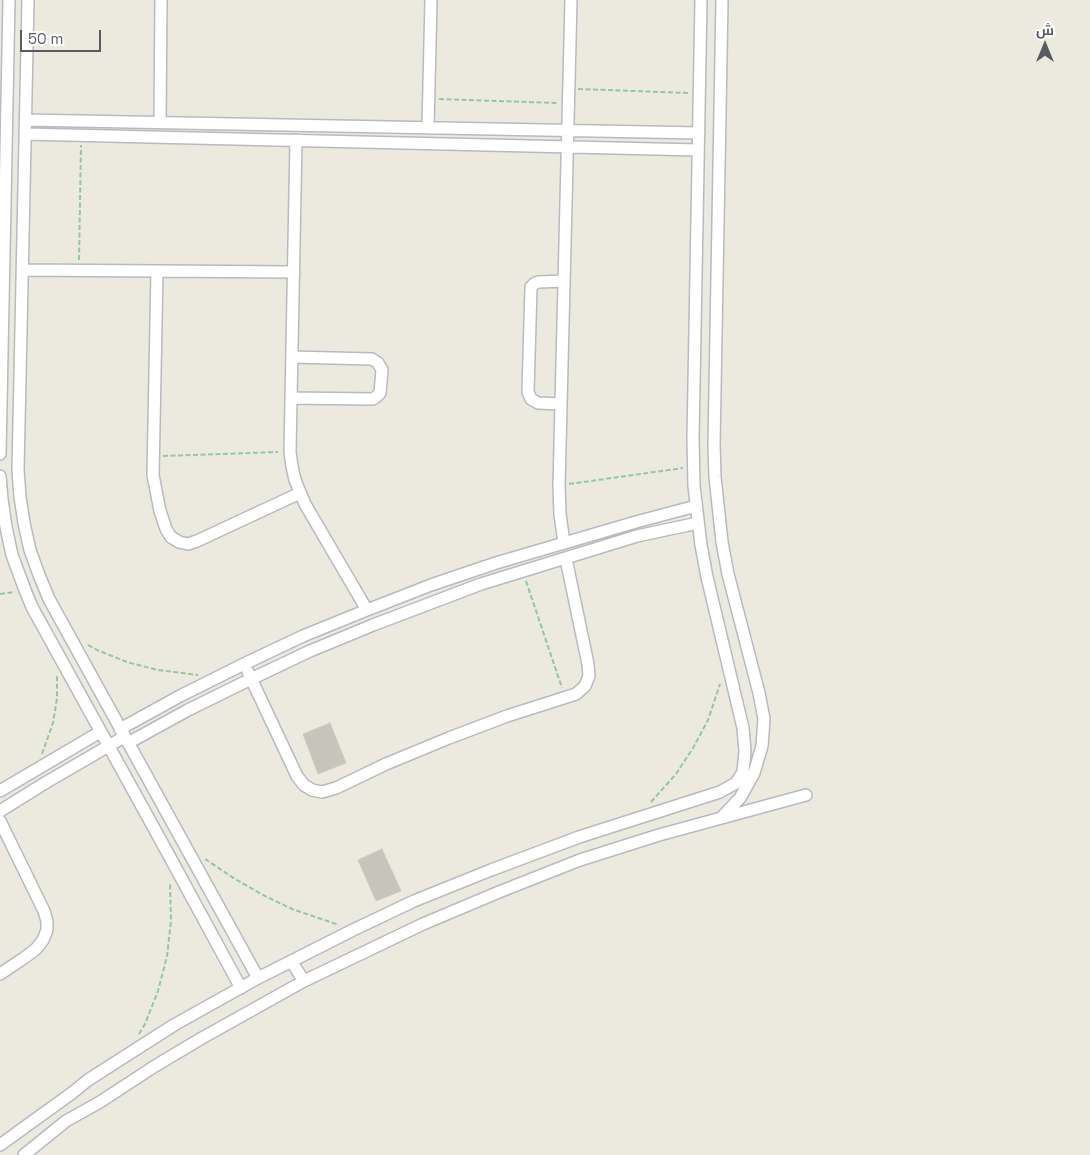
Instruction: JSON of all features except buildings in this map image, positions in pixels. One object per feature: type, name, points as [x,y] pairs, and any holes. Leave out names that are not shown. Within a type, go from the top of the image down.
[{"type":"street","points":[[0,454],[4,25],[9,0]]},
{"type":"street","points":[[28,0],[18,470],[26,532],[39,575],[49,599],[258,978]]},
{"type":"street","points":[[160,122],[162,0]]},
{"type":"street","points":[[428,128],[431,0]]},
{"type":"street","points":[[244,664],[297,776],[304,785],[312,790],[322,792],[336,788],[386,764],[449,738],[507,716],[576,694],[585,686],[589,676],[588,664],[560,544],[559,486],[570,0]]},
{"type":"street","points":[[0,1145],[88,1080],[174,1025],[258,978],[414,901],[579,837],[720,792],[736,783],[743,772],[745,751],[743,728],[707,577],[698,523],[693,466],[701,0]]},
{"type":"street","points":[[721,818],[740,798],[754,773],[762,746],[764,726],[759,692],[728,574],[715,478],[722,0]]},
{"type":"street","points":[[26,120],[699,133]]},
{"type":"street","points":[[272,125],[272,140]]},
{"type":"street","points":[[309,125],[309,141]]},
{"type":"street","points":[[25,134],[698,150]]},
{"type":"street","points":[[296,140],[290,452],[295,480],[300,493],[367,610]]},
{"type":"street","points":[[23,270],[294,272]]},
{"type":"street","points":[[156,271],[153,475],[160,511],[171,537],[179,542],[188,544],[197,541],[300,493]]},
{"type":"street","points":[[561,404],[534,402],[529,396],[528,383],[531,287],[538,282],[564,282]]},
{"type":"street","points":[[291,398],[373,399],[380,393],[382,370],[372,358],[292,357]]},
{"type":"street","points":[[0,476],[6,527],[12,554],[32,607],[241,988]]},
{"type":"street","points":[[124,737],[180,696],[304,636],[367,610],[431,585],[496,563],[696,506]]},
{"type":"street","points":[[0,810],[124,737],[188,710],[310,651],[373,625],[481,584],[638,536],[698,523]]},
{"type":"street","points":[[0,791],[100,732]]},
{"type":"street","points":[[24,1155],[38,1151],[66,1121],[202,1038],[304,981],[423,924],[580,860],[659,835],[806,795]]},
{"type":"street","points":[[0,821],[44,911],[47,921],[47,930],[43,940],[36,948],[0,974]]},
{"type":"street","points":[[292,961],[304,981]]},
{"type":"street","points":[[66,1121],[72,1093]]},
{"type":"path","points":[[568,89],[700,93]]},
{"type":"path","points":[[429,99],[568,104]]},
{"type":"path","points":[[78,270],[82,135]]},
{"type":"path","points":[[153,456],[290,452]]},
{"type":"path","points":[[559,486],[693,466]]},
{"type":"path","points":[[523,572],[566,698]]},
{"type":"path","points":[[0,594],[25,590]]},
{"type":"path","points":[[68,634],[97,650],[127,662],[158,670],[198,674]]},
{"type":"path","points":[[34,771],[45,748],[53,723],[57,698],[58,672]]},
{"type":"path","points":[[649,804],[676,774],[693,748],[708,720],[720,683]]},
{"type":"path","points":[[202,856],[235,879],[278,902],[315,918],[354,930]]},
{"type":"path","points":[[127,1055],[145,1024],[158,990],[167,956],[171,921],[170,876]]}]
